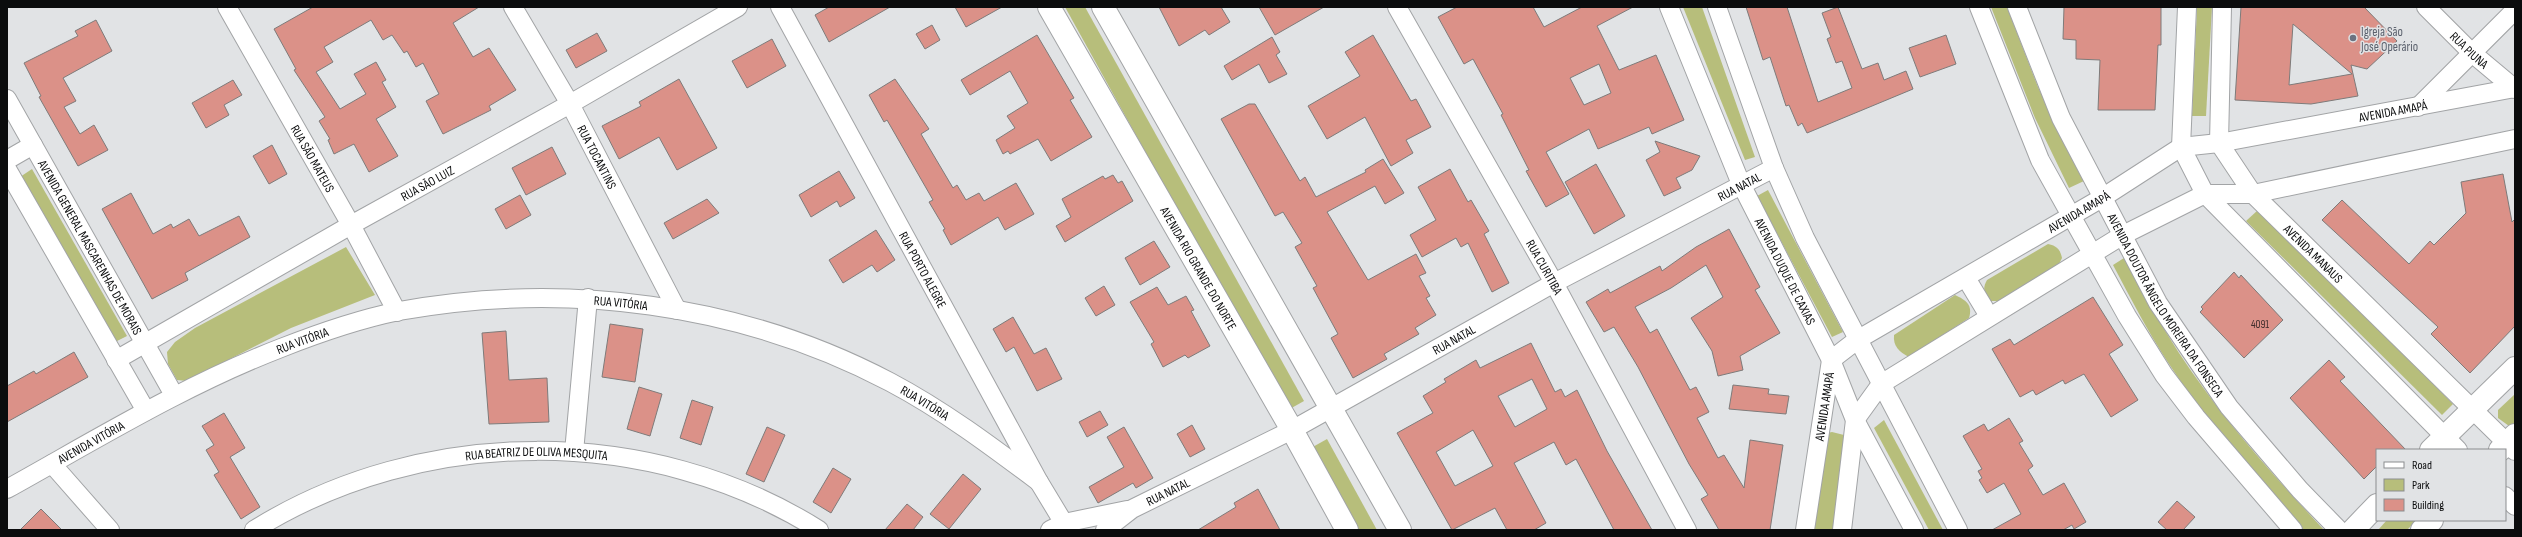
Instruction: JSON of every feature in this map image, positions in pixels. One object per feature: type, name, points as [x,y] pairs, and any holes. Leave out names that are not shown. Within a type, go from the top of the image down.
[{"type":"main road","name":"AVENIDA RIO GRANDE DO NORTE","points":[[1049,7],[1292,430],[1347,530]]},
{"type":"main road","points":[[1103,7],[1400,530]]},
{"type":"main road","points":[[2444,445],[2472,409],[2515,368]]},
{"type":"main road","points":[[2353,530],[2376,506]]},
{"type":"main road","points":[[2422,530],[2431,521]]},
{"type":"street","name":"RUA SÃO MATEUS","points":[[227,7],[351,224],[397,312]]},
{"type":"street","name":"RUA TOCANTINS","points":[[513,7],[570,104],[677,310]]},
{"type":"street","name":"RUA SÃO LUIZ","points":[[116,360],[351,224],[570,104],[738,7]]},
{"type":"street","name":"RUA PORTO ALEGRE","points":[[780,7],[1039,482],[1060,528]]},
{"type":"street","name":"RUA CURITIBA","points":[[1398,7],[1554,283],[1687,530]]},
{"type":"street","name":"AVENIDA DUQUE DE CAXIAS","points":[[1669,7],[1741,184],[1831,360],[1855,420],[1914,530]]},
{"type":"street","points":[[1717,7],[1774,168],[1805,238],[1857,340],[1958,530]]},
{"type":"street","points":[[1979,7],[2040,160],[2127,316],[2164,375],[2196,417],[2292,530]]},
{"type":"street","name":"AVENIDA DOUTOR ÂNGELO MOREIRA DA FONSECA","points":[[2017,7],[2061,118],[2158,303],[2220,395],[2277,463],[2339,530]]},
{"type":"street","points":[[2187,7],[2181,147],[2205,194],[2444,445]]},
{"type":"street","points":[[2218,143],[2222,7]]},
{"type":"street","name":"RUA PIUNA","points":[[2426,7],[2472,53],[2515,89]]},
{"type":"street","points":[[2418,107],[2515,10]]},
{"type":"street","name":"AVENIDA AMAPÁ","points":[[1805,530],[1831,360],[1857,340],[2102,198],[2181,147],[2218,143],[2515,89]]},
{"type":"street","name":"AVENIDA GENERAL MASCARENHAS DE MORAIS","points":[[7,99],[174,395]]},
{"type":"street","points":[[1842,530],[1855,420],[1881,384],[1989,316],[2123,235],[2205,194],[2253,194],[2515,139]]},
{"type":"street","name":"AVENIDA MANAUS","points":[[2218,143],[2253,194],[2509,445]]},
{"type":"street","points":[[7,160],[33,145]]},
{"type":"street","name":"RUA NATAL","points":[[1060,528],[1132,508],[1292,430],[1554,283],[1774,168]]},
{"type":"street","points":[[7,169],[146,411]]},
{"type":"street","points":[[1966,278],[1989,316]]},
{"type":"street","name":"RUA VITÓRIA","points":[[174,395],[282,348],[338,328],[397,312],[491,300],[539,297],[588,298],[677,310],[725,319],[782,336],[850,363],[890,382],[941,412],[1039,482]]},
{"type":"street","points":[[574,452],[588,298]]},
{"type":"street","name":"AVENIDA VITÓRIA","points":[[7,489],[174,395]]},
{"type":"street","name":"RUA BEATRIZ DE OLIVA MESQUITA","points":[[254,530],[301,505],[338,488],[414,464],[494,452],[574,452],[629,458],[696,474],[772,504],[819,530]]},
{"type":"street","points":[[52,464],[110,530]]},
{"type":"street","points":[[2506,497],[2515,506]]},
{"type":"street","name":"RUA NATAL","points":[[1105,530],[1132,508]]},
{"type":"green space","points":[[1065,7],[1085,7],[1304,401],[1288,410]]},
{"type":"green space","points":[[1683,7],[1702,7],[1755,157],[1745,160]]},
{"type":"green space","points":[[1991,7],[2007,7],[2038,87],[2084,181],[2069,188],[2035,118]]},
{"type":"green space","points":[[2197,7],[2212,7],[2206,116],[2192,116]]},
{"type":"green space","points":[[32,169],[127,336],[113,343],[20,177]]},
{"type":"green space","points":[[1768,190],[1843,332],[1832,337],[1757,196]]},
{"type":"green space","points":[[2258,210],[2453,404],[2442,415],[2246,221]]},
{"type":"green space","points":[[2048,244],[2058,248],[2060,252],[2062,258],[2058,266],[1998,301],[1991,301],[1984,291],[1987,280]]},
{"type":"green space","points":[[346,247],[375,295],[291,328],[187,381],[177,380],[168,364],[167,352],[175,342],[195,328]]},
{"type":"green space","points":[[2124,258],[2179,353],[2195,377],[2266,466],[2324,530],[2302,530],[2248,469],[2214,427],[2182,383],[2160,349],[2113,265]]},
{"type":"green space","points":[[1955,295],[1968,304],[1970,310],[1969,318],[1909,357],[1902,353],[1896,345],[1894,335]]},
{"type":"green space","points":[[2515,394],[2515,425],[2509,426],[2498,418],[2498,410]]},
{"type":"green space","points":[[1884,420],[1943,530],[1929,530],[1874,428]]},
{"type":"green space","points":[[1832,432],[1844,435],[1847,441],[1836,530],[1809,530],[1827,433]]},
{"type":"green space","points":[[1327,439],[1377,530],[1357,530],[1311,448]]},
{"type":"green space","points":[[2386,521],[2416,521],[2407,530],[2378,530]]},
{"type":"building","points":[[313,7],[479,7],[453,23],[473,57],[489,48],[516,90],[489,106],[491,110],[443,134],[426,101],[439,94],[423,63],[416,67],[407,51],[404,53],[392,35],[383,40],[371,20],[324,47],[333,62],[316,72],[340,109],[366,94],[354,74],[376,62],[386,80],[382,82],[396,107],[376,119],[398,156],[369,172],[354,144],[334,154],[328,140],[330,139],[319,121],[325,117],[294,70],[296,69],[274,29]]},
{"type":"building","points":[[829,7],[890,7],[829,42],[815,15]]},
{"type":"building","points":[[955,7],[1002,7],[966,27]]},
{"type":"building","points":[[1159,7],[1221,7],[1230,22],[1209,35],[1205,30],[1179,46]]},
{"type":"building","points":[[1259,7],[1324,7],[1275,35]]},
{"type":"building","points":[[1457,7],[1533,7],[1544,27],[1582,7],[1633,7],[1597,26],[1619,70],[1656,55],[1684,120],[1652,134],[1649,127],[1598,149],[1589,129],[1546,152],[1569,194],[1546,207],[1526,171],[1529,170],[1501,115],[1503,114],[1473,59],[1464,64],[1438,17]],"holes":[[[1599,64],[1611,93],[1584,105],[1570,78]]]},
{"type":"building","points":[[1746,7],[1787,7],[1818,102],[1852,88],[1842,61],[1836,63],[1827,39],[1831,37],[1822,13],[1838,7],[1862,69],[1878,63],[1884,80],[1906,71],[1913,89],[1807,133],[1802,123],[1798,126],[1789,105],[1786,106],[1770,57],[1763,60]]},
{"type":"building","points":[[2064,7],[2161,7],[2161,45],[2158,45],[2155,110],[2098,110],[2100,60],[2076,59],[2076,40],[2063,39]]},
{"type":"building","points":[[2241,7],[2364,7],[2397,41],[2367,69],[2351,65],[2358,96],[2311,104],[2235,100]],"holes":[[[2293,24],[2352,74],[2289,85]]]},
{"type":"building","points":[[96,20],[112,51],[63,78],[76,101],[64,107],[80,134],[94,125],[108,150],[78,166],[39,97],[41,96],[24,63],[78,36],[75,31]]},
{"type":"building","points":[[932,25],[940,40],[925,49],[916,34]]},
{"type":"building","points":[[597,33],[607,51],[576,68],[566,50]]},
{"type":"building","points":[[1037,35],[1074,98],[1070,100],[1092,137],[1051,161],[1038,139],[1010,154],[1008,151],[1003,154],[996,140],[1015,128],[1007,116],[1028,103],[1010,71],[970,95],[961,80]]},
{"type":"building","points":[[1373,35],[1411,101],[1416,99],[1431,127],[1406,140],[1413,153],[1391,166],[1365,117],[1327,139],[1308,106],[1360,76],[1345,52]]},
{"type":"building","points":[[1946,35],[1956,64],[1920,77],[1909,48]]},
{"type":"building","points":[[1272,37],[1280,52],[1276,55],[1287,74],[1269,83],[1259,64],[1232,80],[1224,66]]},
{"type":"building","points":[[772,39],[786,66],[747,88],[732,61]]},
{"type":"building","points":[[679,79],[717,148],[677,170],[659,137],[619,159],[602,126],[641,106],[639,102]]},
{"type":"building","points":[[895,79],[929,129],[921,134],[953,188],[957,185],[966,200],[979,193],[984,201],[1016,183],[1034,214],[1005,230],[998,217],[951,245],[943,230],[945,229],[929,202],[933,200],[887,120],[884,122],[869,95]]},
{"type":"building","points":[[233,80],[242,95],[224,105],[229,115],[206,128],[192,103]]},
{"type":"building","points":[[1249,104],[1255,104],[1300,181],[1305,177],[1316,197],[1366,172],[1365,170],[1383,159],[1404,193],[1385,204],[1375,186],[1327,212],[1368,280],[1416,254],[1426,273],[1419,276],[1430,296],[1426,298],[1436,315],[1415,328],[1419,334],[1384,354],[1387,359],[1353,378],[1331,338],[1338,334],[1313,288],[1317,286],[1295,247],[1302,243],[1283,212],[1275,216],[1221,119]]},
{"type":"building","points":[[1655,141],[1700,156],[1692,170],[1676,178],[1681,188],[1664,196],[1646,160],[1660,152]]},
{"type":"building","points":[[272,145],[287,174],[269,184],[253,156]]},
{"type":"building","points":[[552,147],[566,174],[526,195],[512,168]]},
{"type":"building","points":[[1596,164],[1625,216],[1594,234],[1565,182]]},
{"type":"building","points":[[1450,169],[1468,202],[1471,200],[1489,231],[1484,234],[1509,283],[1492,292],[1468,243],[1461,247],[1456,238],[1422,257],[1410,235],[1436,220],[1418,187]]},
{"type":"building","points":[[839,171],[855,198],[840,207],[837,201],[811,217],[799,195]]},
{"type":"building","points":[[2503,174],[2512,222],[2515,219],[2515,326],[2470,373],[2431,334],[2438,327],[2322,220],[2342,200],[2409,264],[2430,241],[2434,245],[2466,213],[2461,182]]},
{"type":"building","points":[[1113,175],[1118,183],[1122,181],[1133,201],[1065,242],[1056,226],[1071,217],[1062,199],[1103,176],[1105,179]]},
{"type":"building","points":[[131,193],[153,234],[171,224],[173,228],[189,219],[199,236],[239,216],[250,237],[185,273],[188,280],[152,299],[102,209]]},
{"type":"building","points":[[520,195],[531,215],[506,229],[495,209]]},
{"type":"building","points":[[707,199],[719,213],[673,239],[664,223]]},
{"type":"building","points":[[1729,229],[1760,287],[1755,290],[1780,333],[1740,356],[1743,370],[1718,376],[1712,351],[1691,318],[1723,297],[1706,265],[1671,288],[1635,307],[1650,333],[1657,329],[1690,390],[1696,387],[1709,412],[1697,418],[1718,458],[1724,455],[1744,488],[1750,440],[1783,445],[1770,530],[1719,530],[1701,499],[1708,495],[1689,464],[1638,367],[1614,327],[1604,332],[1586,302],[1608,289],[1610,293],[1660,266],[1662,271],[1696,247]]},
{"type":"building","points":[[876,230],[895,260],[877,272],[872,265],[843,283],[829,260]]},
{"type":"building","points":[[1154,241],[1170,267],[1140,285],[1125,258]]},
{"type":"building","points":[[2234,272],[2239,278],[2241,275],[2283,320],[2244,358],[2200,312],[2203,309],[2201,307]]},
{"type":"building","points":[[1104,286],[1115,305],[1096,316],[1085,298]]},
{"type":"building","points":[[1157,287],[1168,305],[1186,296],[1194,310],[1191,311],[1210,346],[1188,358],[1185,355],[1163,367],[1151,344],[1154,342],[1130,302]]},
{"type":"building","points":[[2093,297],[2123,345],[2109,354],[2138,400],[2111,417],[2084,374],[2065,384],[2063,380],[2036,395],[2033,390],[2020,397],[1992,349],[2010,339],[2014,345]]},
{"type":"building","points":[[1013,317],[1034,354],[1046,348],[1062,379],[1037,391],[1014,347],[1006,352],[993,329]]},
{"type":"building","points":[[610,324],[643,329],[635,382],[602,377]]},
{"type":"building","points":[[506,331],[509,380],[547,378],[549,422],[489,424],[482,333]]},
{"type":"building","points":[[1531,343],[1555,392],[1561,389],[1565,397],[1577,390],[1607,451],[1652,530],[1614,530],[1576,459],[1566,465],[1554,442],[1514,463],[1546,523],[1534,530],[1507,530],[1495,508],[1452,530],[1397,433],[1433,413],[1423,396],[1446,382],[1444,379],[1476,360],[1480,368]],"holes":[[[1532,379],[1547,409],[1515,427],[1498,396]],[[1473,430],[1493,466],[1455,486],[1436,452]]]},
{"type":"building","points":[[74,352],[88,377],[7,422],[7,386],[34,371],[36,374]]},
{"type":"building","points":[[2329,360],[2345,377],[2340,381],[2405,449],[2376,449],[2376,467],[2364,479],[2290,398]]},
{"type":"building","points":[[1733,385],[1769,389],[1768,394],[1789,396],[1786,414],[1729,409]]},
{"type":"building","points":[[639,387],[662,394],[650,436],[627,429]]},
{"type":"building","points":[[692,400],[713,407],[701,445],[680,438]]},
{"type":"building","points":[[1100,411],[1108,425],[1087,437],[1079,422]]},
{"type":"building","points":[[224,413],[245,448],[230,457],[260,507],[241,519],[214,475],[219,472],[206,450],[214,445],[202,426]]},
{"type":"building","points":[[2009,418],[2023,441],[2019,443],[2033,466],[2028,470],[2043,495],[2064,483],[2086,522],[2074,529],[2072,525],[2063,530],[1992,530],[2021,514],[2004,483],[1987,493],[1979,480],[1982,478],[1978,471],[1982,469],[1963,436],[1984,424],[1988,431]]},
{"type":"building","points":[[1192,425],[1205,449],[1190,457],[1177,434]]},
{"type":"building","points":[[767,427],[785,435],[764,482],[746,474]]},
{"type":"building","points":[[1124,427],[1153,478],[1136,488],[1133,483],[1098,503],[1089,487],[1124,467],[1107,437]]},
{"type":"building","points":[[833,468],[851,479],[831,513],[813,502]]},
{"type":"building","points":[[963,474],[981,489],[949,529],[930,514]]},
{"type":"building","points":[[1258,489],[1280,530],[1198,530],[1236,507],[1234,503]]},
{"type":"building","points":[[2177,501],[2195,517],[2183,530],[2167,530],[2158,522]]},
{"type":"building","points":[[907,504],[923,517],[913,530],[885,530]]},
{"type":"building","points":[[41,509],[62,530],[20,530]]},
{"type":"place","name":"Igreja São José Operário","points":[[2353,38]]}]
